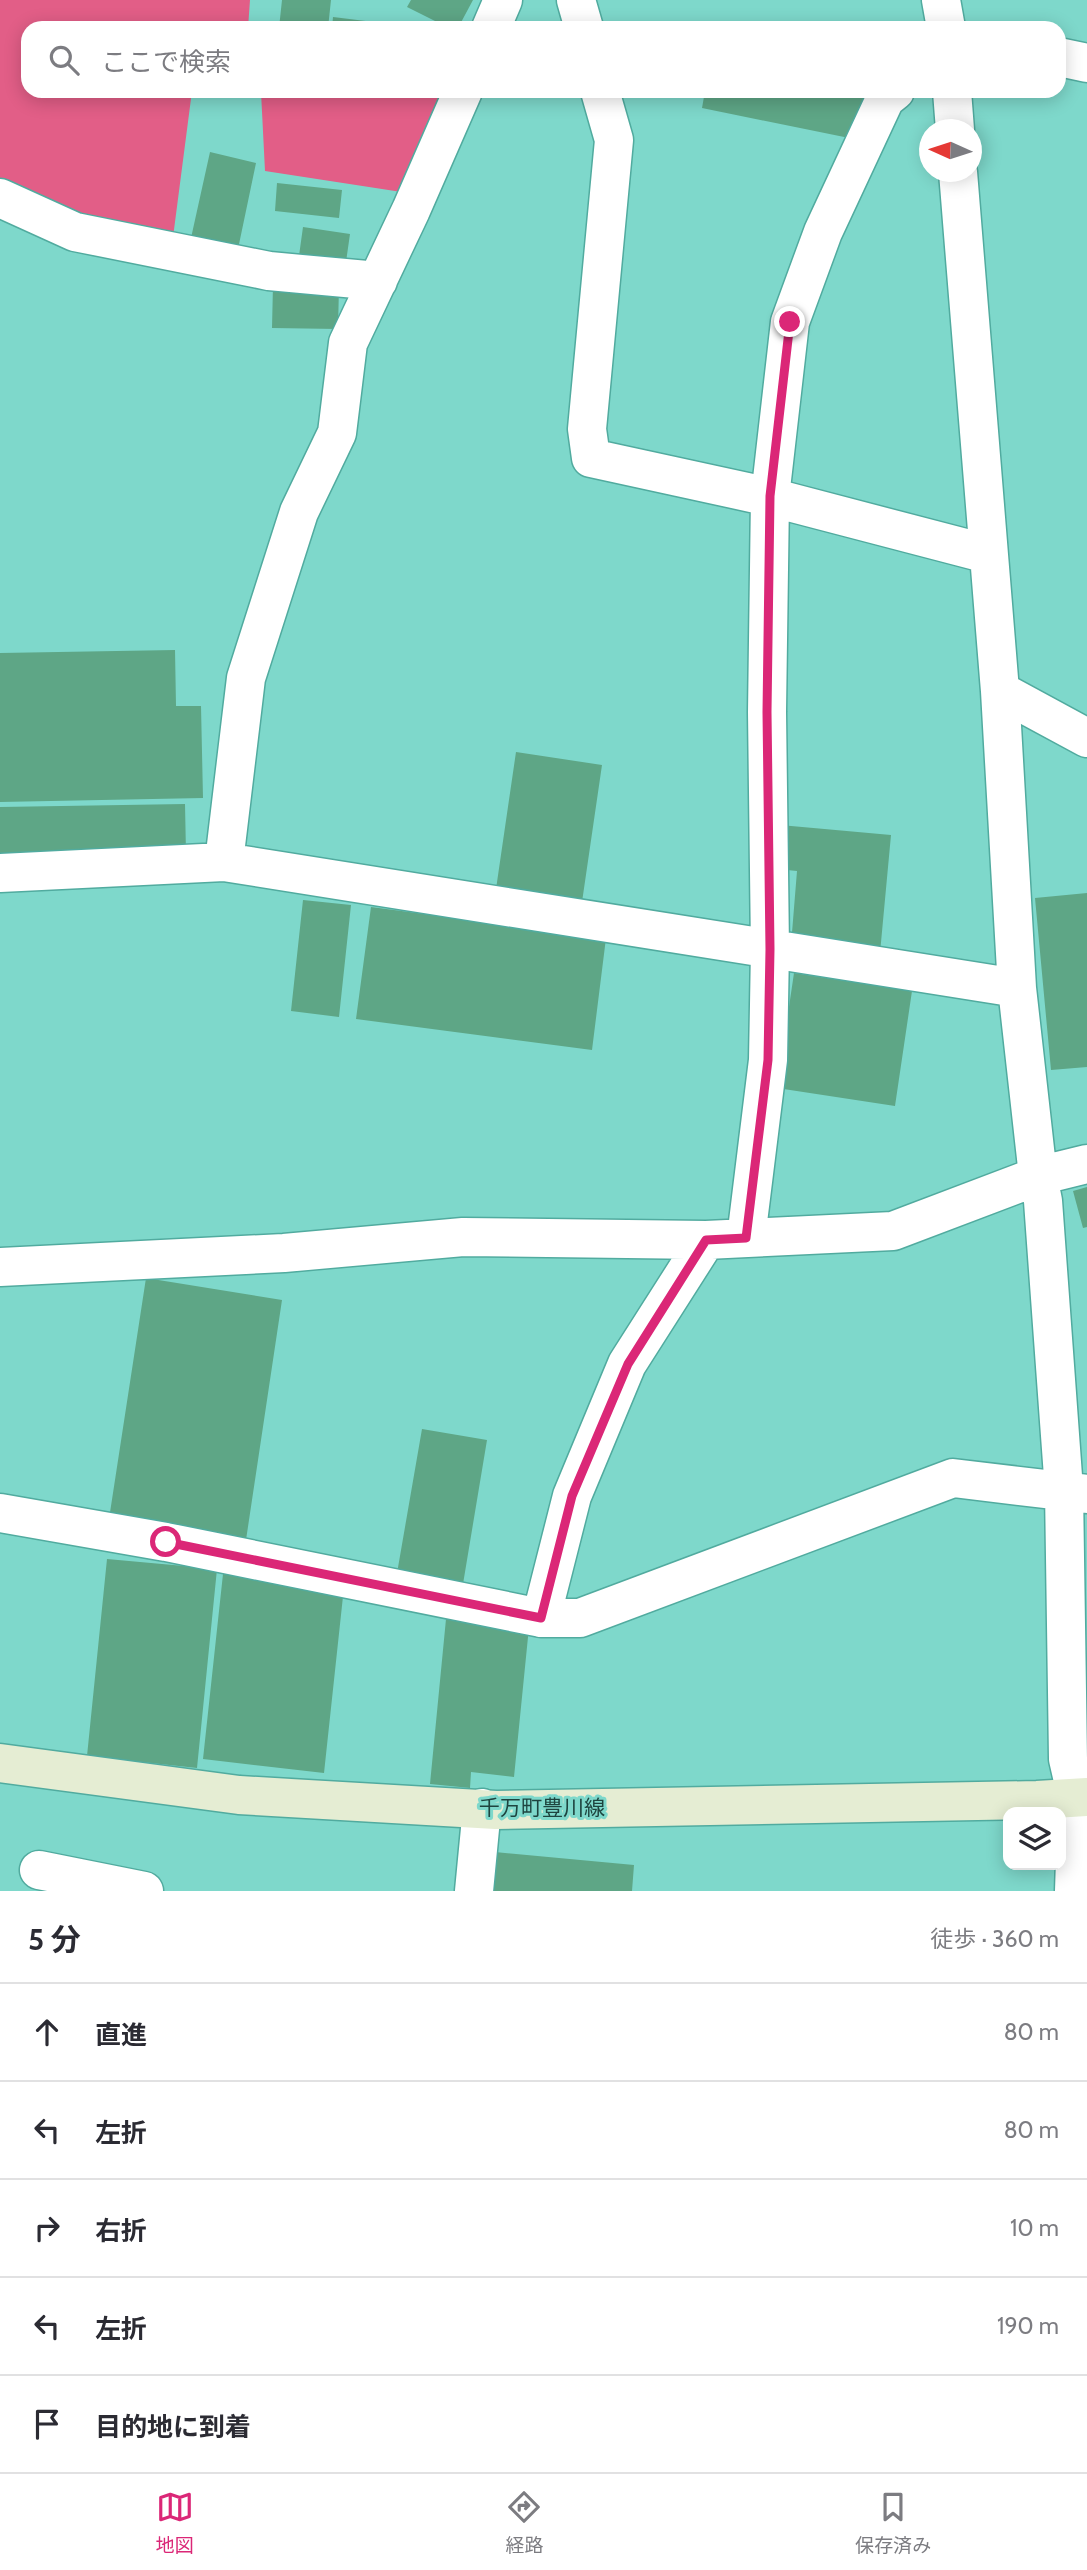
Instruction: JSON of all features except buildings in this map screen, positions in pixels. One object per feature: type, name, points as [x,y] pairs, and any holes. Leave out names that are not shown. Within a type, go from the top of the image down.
[{"type":"main road","name":"千万町豊川線","points":[[0,1763],[239,1795],[482,1808],[1082,1798]]},
{"type":"street","points":[[494,21],[503,0]]},
{"type":"street","points":[[576,0],[582,21]]},
{"type":"street","points":[[942,0],[945,21]]},
{"type":"street","points":[[1066,58],[1087,63]]},
{"type":"street","points":[[224,862],[246,678],[299,512],[337,433],[348,343],[460,98]]},
{"type":"street","points":[[602,98],[614,141],[587,429],[591,458],[770,496],[988,554]]},
{"type":"street","points":[[746,1238],[768,1060],[770,949],[767,712],[770,496],[790,322],[823,232],[886,98]]},
{"type":"street","points":[[953,98],[954,119]]},
{"type":"street","points":[[959,182],[1000,691],[1017,988],[1076,1492],[1068,1759],[1082,1798],[1074,1891]]},
{"type":"street","points":[[0,198],[75,232],[269,271],[378,281]]},
{"type":"street","points":[[1000,691],[1087,738]]},
{"type":"street","points":[[0,873],[224,862],[1017,988]]},
{"type":"street","points":[[0,1266],[284,1253],[463,1237],[706,1240],[893,1231],[1038,1176],[1087,1164]]},
{"type":"street","points":[[541,1618],[572,1496],[628,1364],[706,1240]]},
{"type":"street","points":[[0,1513],[166,1542],[541,1618],[580,1618],[953,1478],[1076,1492]]},
{"type":"street","points":[[474,1891],[482,1808]]},
{"type":"street","points":[[39,1870],[144,1891]]},
{"type":"shaded area","points":[[0,0],[250,0],[248,21],[21,21],[21,98],[191,98],[172,245],[0,191]]},
{"type":"shaded area","points":[[261,98],[446,98],[408,193],[265,171]]},
{"type":"route","points":[[166,1542],[541,1618],[572,1496],[628,1364],[706,1240],[746,1238],[768,1060],[770,949],[767,712],[770,496],[790,322]]}]
